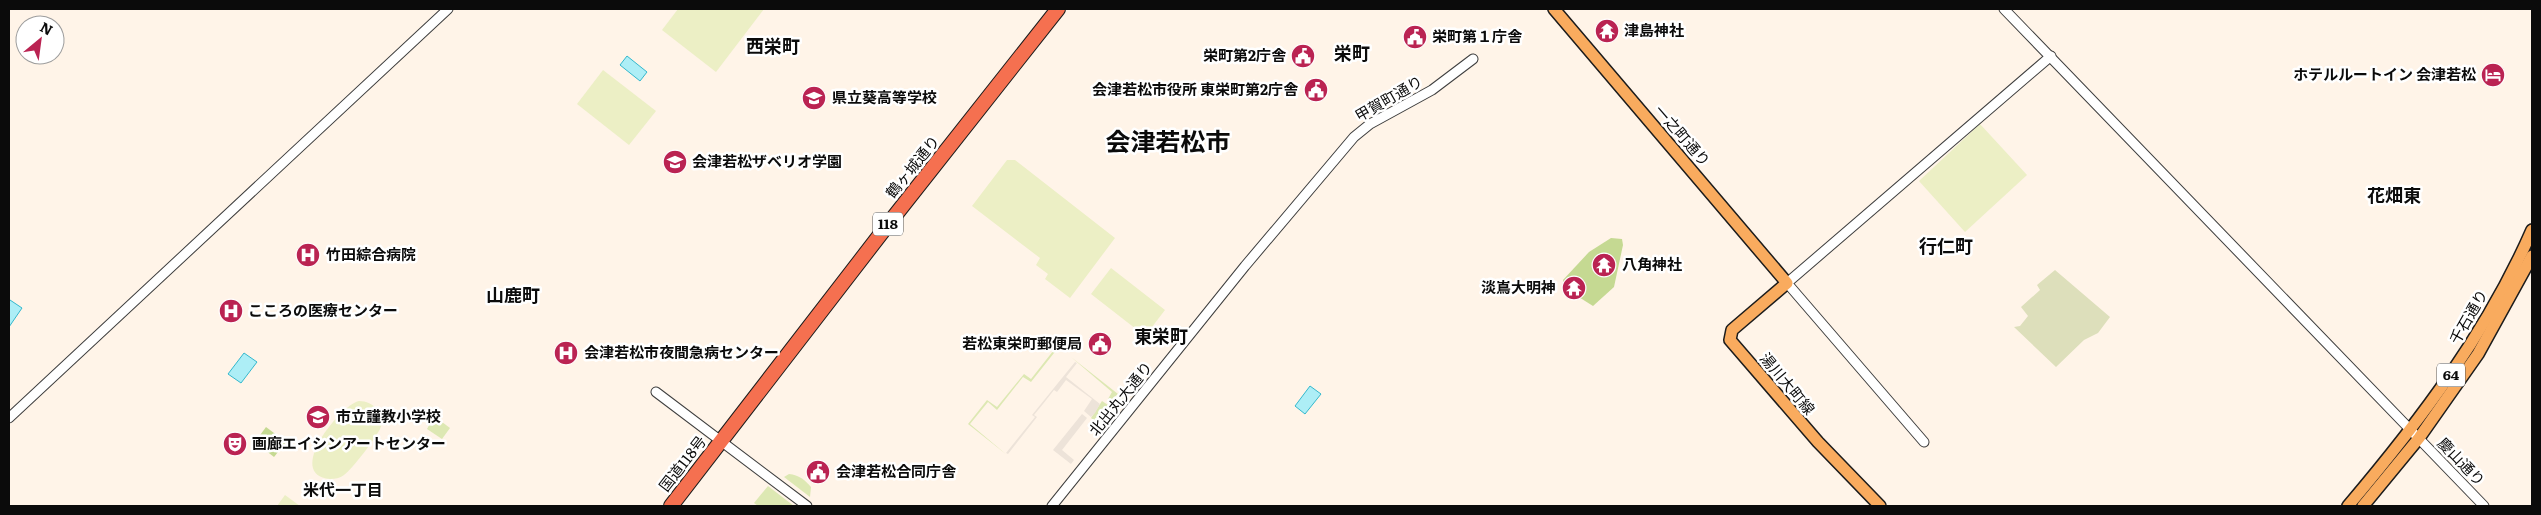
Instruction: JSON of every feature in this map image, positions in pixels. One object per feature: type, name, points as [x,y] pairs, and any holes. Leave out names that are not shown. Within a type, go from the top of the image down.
[{"type":"highway","name":"鶴ヶ城通り","points":[[721,441],[893,218],[1058,9]]},
{"type":"highway","name":"国道118号","points":[[671,506],[721,441]]},
{"type":"main road","name":"一之町通り","points":[[1554,9],[1787,283]]},
{"type":"main road","name":"千石通り","points":[[2348,506],[2415,434],[2470,348],[2504,287],[2532,230]]},
{"type":"main road","name":"千石通り","points":[[2363,506],[2415,434],[2478,354],[2532,256]]},
{"type":"main road","name":"湯川大町線","points":[[1787,283],[1732,330],[1730,340],[1818,442],[1880,506]]},
{"type":"street","points":[[9,418],[448,9]]},
{"type":"street","name":"慶山通り","points":[[2004,9],[2484,506]]},
{"type":"street","points":[[1924,442],[1787,283],[2051,56]]},
{"type":"street","name":"甲賀町通り","points":[[1306,192],[1363,128],[1432,90],[1473,60]]},
{"type":"street","name":"北出丸大通り","points":[[1052,506],[1306,192]]},
{"type":"street","points":[[656,392],[807,506]]},
{"type":"green space","points":[[678,9],[764,9],[716,72],[662,30]]},
{"type":"green space","points":[[603,70],[656,111],[629,145],[577,104]]},
{"type":"green space","points":[[1980,124],[2027,175],[1965,232],[1919,181]]},
{"type":"green space","points":[[1007,160],[1015,160],[1115,238],[1070,298],[1045,279],[1048,274],[1036,265],[1040,258],[972,206]]},
{"type":"green space","name":"八角神社","points":[[1611,238],[1622,239],[1623,245],[1614,287],[1593,306],[1566,289],[1563,280],[1589,252]]},
{"type":"green space","points":[[1111,268],[1165,310],[1145,336],[1091,294]]},
{"type":"green space","points":[[2055,270],[2110,317],[2098,333],[2084,340],[2056,367],[2014,327],[2020,326],[2028,316],[2021,307],[2040,290],[2037,285]]},
{"type":"green space","points":[[1057,346],[1063,352],[1058,348],[1031,382],[1023,377],[997,410],[988,402],[970,424],[1007,455],[968,424],[987,400],[997,407],[1024,374],[1031,379]]},
{"type":"green space","points":[[1071,357],[1118,394],[1112,399],[1108,399],[1112,392]]},
{"type":"green space","points":[[1121,396],[1124,399],[1102,426],[1091,418],[1102,401],[1108,405],[1114,404]]},
{"type":"green space","points":[[359,401],[369,403],[377,409],[382,418],[380,429],[353,466],[344,475],[330,479],[317,475],[312,466],[314,454],[320,440],[340,414],[350,405]]},
{"type":"green space","points":[[434,416],[450,428],[442,439],[427,429]]},
{"type":"green space","points":[[266,427],[286,442],[274,457],[255,442]]},
{"type":"green space","points":[[789,474],[799,477],[809,484],[811,487],[810,497],[784,477]]},
{"type":"green space","points":[[768,486],[794,506],[758,506],[754,503]]},
{"type":"green space","points":[[285,495],[300,506],[277,506]]},
{"type":"shaded area","points":[[1075,362],[1077,363],[1066,377],[1100,404],[1095,413],[1091,417],[1084,411],[1092,399],[1066,380],[1057,392],[1054,390],[1034,415],[1037,417],[1008,454],[1006,453],[1035,417],[1032,415]]},
{"type":"shaded area","points":[[1082,414],[1087,418],[1062,450],[1074,460],[1071,464],[1053,450]]},
{"type":"water","points":[[627,56],[647,72],[640,81],[620,65]]},
{"type":"water","points":[[10,300],[22,308],[9,327],[9,302]]},
{"type":"water","points":[[244,353],[257,362],[241,383],[228,374]]},
{"type":"water","points":[[1310,386],[1321,394],[1305,414],[1295,406]]},
{"type":"place","name":"津島神社","points":[[1607,31]]},
{"type":"place","name":"栄町第１庁舎","points":[[1415,37]]},
{"type":"place","name":"栄町第2庁舎","points":[[1303,56]]},
{"type":"place","name":"ホテルルートイン 会津若松","points":[[2493,75]]},
{"type":"place","name":"会津若松市役所 東栄町第2庁舎","points":[[1316,90]]},
{"type":"place","name":"県立葵高等学校","points":[[814,98]]},
{"type":"place","name":"会津若松ザベリオ学園","points":[[675,162]]},
{"type":"place","name":"竹田綜合病院","points":[[308,255]]},
{"type":"place","name":"八角神社","points":[[1604,265]]},
{"type":"place","name":"淡嶌大明神","points":[[1574,288]]},
{"type":"place","name":"こころの医療センター","points":[[231,311]]},
{"type":"place","name":"若松東栄町郵便局","points":[[1100,344]]},
{"type":"place","name":"会津若松市夜間急病センター","points":[[566,353]]},
{"type":"place","name":"市立謹教小学校","points":[[318,417]]},
{"type":"place","name":"画廊エイシンアートセンター","points":[[235,444]]},
{"type":"place","name":"会津若松合同庁舎","points":[[818,472]]},
{"type":"district","name":"西栄町","points":[[773,47]]},
{"type":"district","name":"栄町","points":[[1352,54]]},
{"type":"district","name":"会津若松市","points":[[1168,142]]},
{"type":"district","name":"花畑東","points":[[2394,196]]},
{"type":"district","name":"行仁町","points":[[1946,247]]},
{"type":"district","name":"山鹿町","points":[[513,296]]},
{"type":"district","name":"東栄町","points":[[1161,337]]},
{"type":"district","name":"米代一丁目","points":[[343,490]]}]
